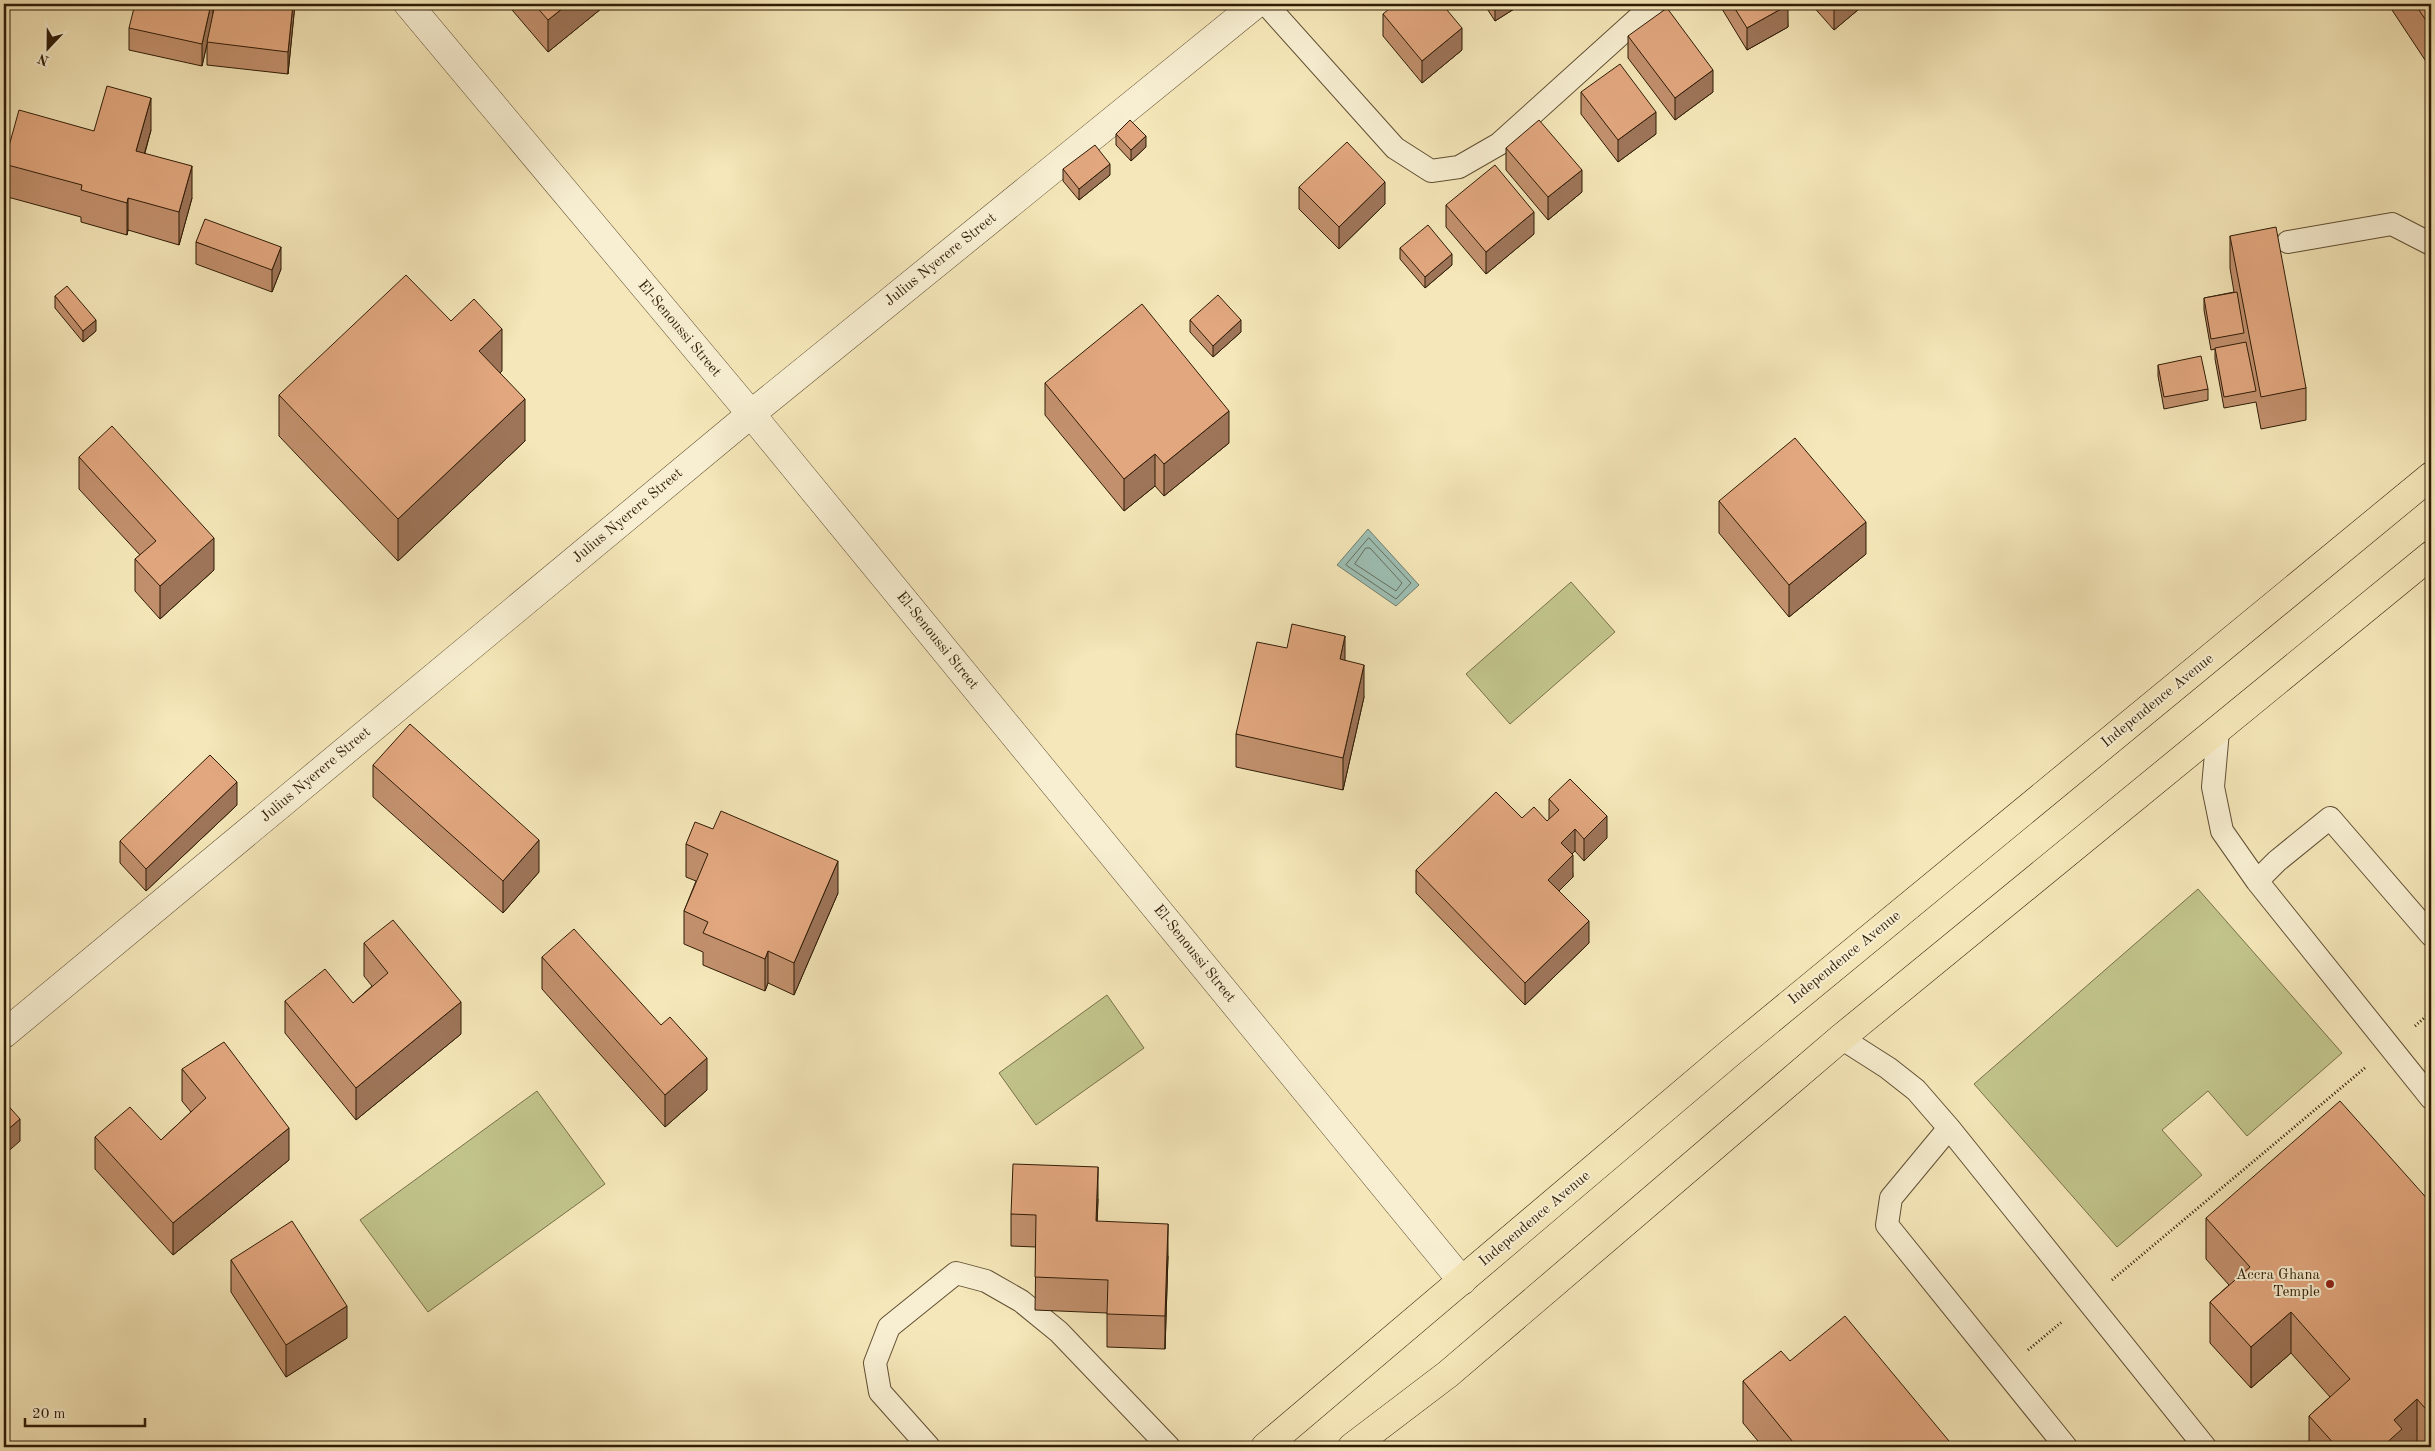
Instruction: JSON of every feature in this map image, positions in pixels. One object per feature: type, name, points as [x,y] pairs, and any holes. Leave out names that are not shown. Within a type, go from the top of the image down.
[{"type":"main road","name":"Independence Avenue","points":[[1265,1447],[1737,1047],[2431,476]]},
{"type":"main road","points":[[1352,1447],[1456,1367],[1841,1038],[2431,555]]},
{"type":"street","name":"El-Senoussi Street","points":[[408,4],[751,414],[1462,1281]]},
{"type":"street","name":"Julius Nyerere Street","points":[[4,1034],[751,414],[1256,4]]},
{"type":"lane","points":[[1266,4],[1394,148],[1431,171],[1459,167],[1498,144],[1654,4]]},
{"type":"lane","points":[[2288,242],[2392,224],[2431,244]]},
{"type":"lane","points":[[2218,731],[2213,787],[2222,831],[2257,881],[2431,1098]]},
{"type":"lane","points":[[2257,881],[2277,861],[2330,818],[2431,935]]},
{"type":"lane","points":[[1841,1038],[1888,1068],[1916,1090],[1949,1128],[2205,1447]]},
{"type":"lane","points":[[1949,1128],[1891,1198],[1887,1225],[2066,1447]]},
{"type":"lane","points":[[929,1447],[880,1392],[875,1364],[889,1327],[956,1273],[986,1281],[1021,1300],[1058,1332],[1169,1447]]},
{"type":"path","points":[[2004,1370],[2431,1012]]},
{"type":"green space","points":[[1571,582],[1615,632],[1510,724],[1466,674]]},
{"type":"green space","points":[[2198,889],[2342,1053],[2247,1136],[2208,1091],[2162,1130],[2202,1175],[2117,1247],[1974,1084]]},
{"type":"green space","points":[[1107,995],[1144,1048],[1036,1125],[999,1073]]},
{"type":"green space","points":[[537,1091],[605,1184],[428,1312],[360,1220]]},
{"type":"water","points":[[1368,529],[1419,585],[1396,606],[1337,565]]},
{"type":"building","points":[[135,4],[211,4],[202,44],[129,28]]},
{"type":"building","points":[[215,4],[293,4],[288,52],[207,42]]},
{"type":"building","points":[[534,4],[568,4],[548,20]]},
{"type":"building","points":[[1395,4],[1442,4],[1462,28],[1422,61],[1383,14]]},
{"type":"building","points":[[1732,4],[1787,4],[1788,5],[1747,28]]},
{"type":"building","points":[[1830,4],[1839,4],[1834,8]]},
{"type":"building","points":[[2415,4],[2431,4],[2431,28]]},
{"type":"building","points":[[1667,8],[1713,70],[1675,98],[1628,36]]},
{"type":"building","points":[[1620,64],[1656,112],[1618,140],[1581,92]]},
{"type":"building","points":[[107,86],[151,98],[136,151],[192,166],[179,212],[128,198],[127,203],[81,190],[82,185],[4,164],[19,110],[94,131]]},
{"type":"building","points":[[1130,120],[1146,136],[1131,150],[1116,134]]},
{"type":"building","points":[[1539,120],[1582,170],[1548,197],[1506,148]]},
{"type":"building","points":[[1347,142],[1385,182],[1339,227],[1299,187]]},
{"type":"building","points":[[1095,145],[1110,164],[1079,189],[1063,169]]},
{"type":"building","points":[[1495,165],[1534,212],[1486,252],[1446,205]]},
{"type":"building","points":[[205,219],[281,247],[272,270],[196,242]]},
{"type":"building","points":[[1428,225],[1452,254],[1425,277],[1400,248]]},
{"type":"building","points":[[2276,227],[2306,388],[2261,397],[2230,236]]},
{"type":"building","points":[[406,275],[451,321],[474,299],[502,329],[479,351],[525,399],[398,519],[279,395]]},
{"type":"building","points":[[67,286],[96,320],[83,331],[55,296]]},
{"type":"building","points":[[2237,292],[2244,333],[2211,339],[2204,298]]},
{"type":"building","points":[[1218,295],[1241,320],[1213,346],[1190,320]]},
{"type":"building","points":[[1142,304],[1229,411],[1164,464],[1155,454],[1124,479],[1045,383]]},
{"type":"building","points":[[2246,342],[2256,391],[2224,397],[2215,348]]},
{"type":"building","points":[[2201,356],[2208,389],[2164,397],[2158,365]]},
{"type":"building","points":[[112,426],[214,538],[160,586],[135,559],[156,541],[79,457]]},
{"type":"building","points":[[1795,438],[1866,522],[1789,585],[1719,501]]},
{"type":"building","points":[[1292,624],[1345,636],[1340,659],[1364,665],[1343,758],[1236,734],[1257,642],[1287,648]]},
{"type":"building","points":[[410,724],[539,840],[503,881],[373,765]]},
{"type":"building","points":[[210,755],[237,782],[146,869],[120,841]]},
{"type":"building","points":[[1570,779],[1607,816],[1584,839],[1575,829],[1561,843],[1573,855],[1548,880],[1589,921],[1525,983],[1416,870],[1496,792],[1522,818],[1534,807],[1547,821],[1559,810],[1549,799]]},
{"type":"building","points":[[721,811],[838,861],[794,963],[768,951],[765,959],[703,933],[708,922],[684,911],[708,854],[686,844],[695,822],[713,829]]},
{"type":"building","points":[[393,920],[461,1002],[356,1088],[285,1001],[325,969],[353,1003],[388,973],[364,943]]},
{"type":"building","points":[[574,929],[661,1025],[670,1017],[707,1058],[665,1095],[542,957]]},
{"type":"building","points":[[224,1042],[289,1128],[173,1223],[95,1137],[130,1107],[161,1140],[206,1098],[182,1069]]},
{"type":"building","points":[[4,1101],[20,1119],[4,1133]]},
{"type":"building","name":"Accra Ghana Temple","points":[[2340,1101],[2431,1203],[2431,1415],[2417,1399],[2394,1420],[2402,1429],[2382,1447],[2337,1447],[2309,1416],[2350,1379],[2291,1312],[2251,1347],[2210,1302],[2250,1267],[2206,1218]]},
{"type":"building","points":[[1013,1164],[1098,1167],[1096,1221],[1168,1224],[1165,1316],[1107,1314],[1108,1280],[1035,1277],[1036,1215],[1011,1214]]},
{"type":"building","points":[[292,1221],[347,1306],[286,1345],[231,1260]]},
{"type":"building","points":[[1845,1316],[1954,1447],[1797,1447],[1743,1381],[1781,1351],[1790,1361]]},
{"type":"place","name":"Accra Ghana Temple","points":[[2330,1284]]}]
